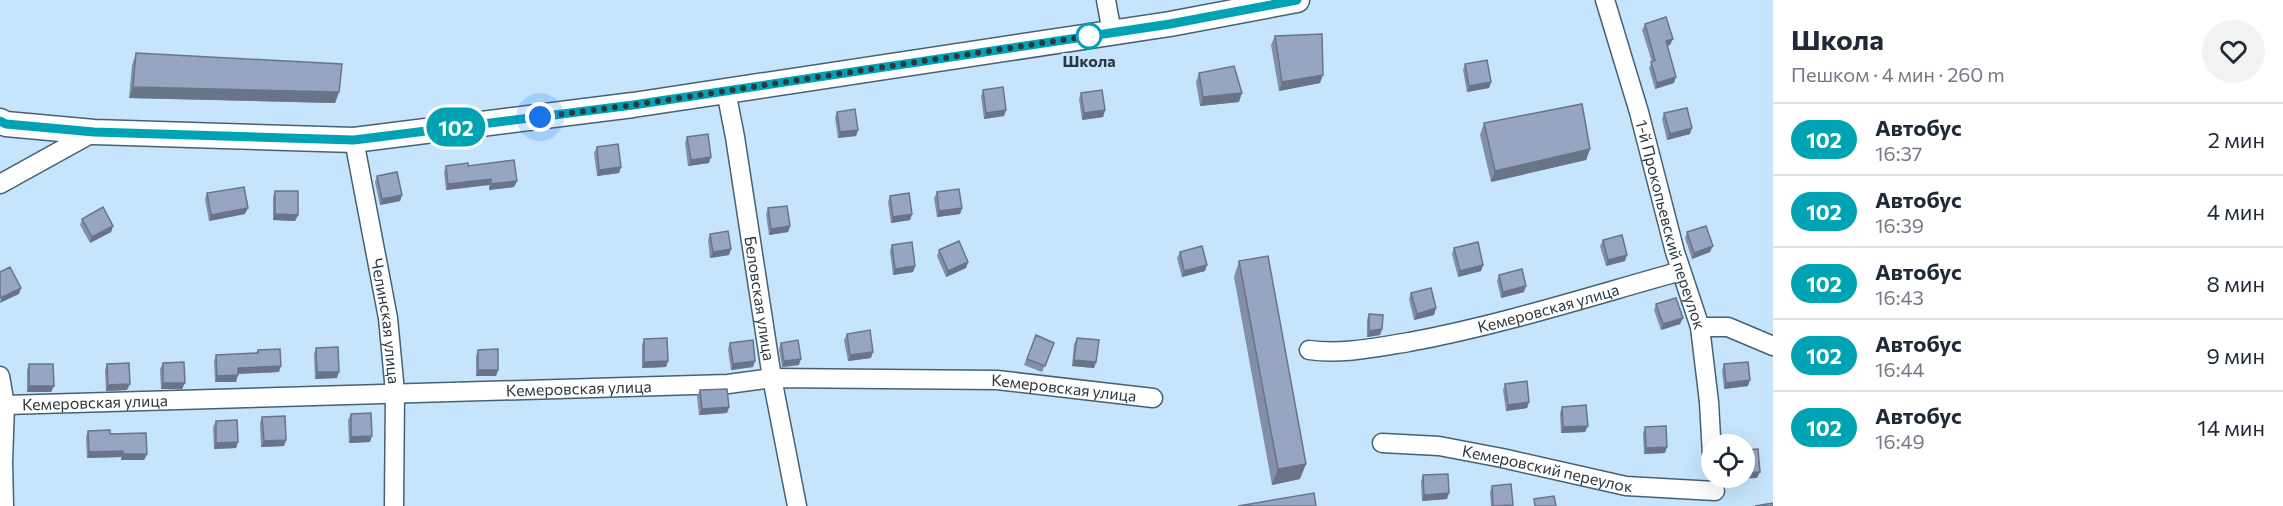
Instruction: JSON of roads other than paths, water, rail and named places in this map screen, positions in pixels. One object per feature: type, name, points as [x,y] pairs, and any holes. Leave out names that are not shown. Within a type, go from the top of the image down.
[{"type":"main road","points":[[0,121],[6,124],[94,132],[354,140],[633,105],[1112,33],[1297,0]]},
{"type":"street","points":[[1107,0],[1112,33]]},
{"type":"street","name":"1-й Прокопьевский переулок","points":[[1605,0],[1639,112],[1681,270],[1700,327],[1711,434]]},
{"type":"street","name":"Беловская улица","points":[[726,91],[772,378],[798,506]]},
{"type":"street","points":[[0,184],[94,132]]},
{"type":"street","name":"Челинская улица","points":[[354,140],[388,318],[395,392],[394,506]]},
{"type":"street","name":"Кемеровская улица","points":[[1309,350],[1382,346],[1465,332],[1681,270]]},
{"type":"street","points":[[1700,327],[1728,327],[1773,346]]},
{"type":"street","points":[[0,376],[5,405],[4,506]]},
{"type":"street","name":"Кемеровская улица","points":[[5,405],[728,384],[772,378],[997,380],[1154,398]]},
{"type":"street","name":"Кемеровский переулок","points":[[1382,443],[1439,446],[1626,486],[1715,491]]},
{"type":"place","name":"Школа","points":[[1089,36]]}]
